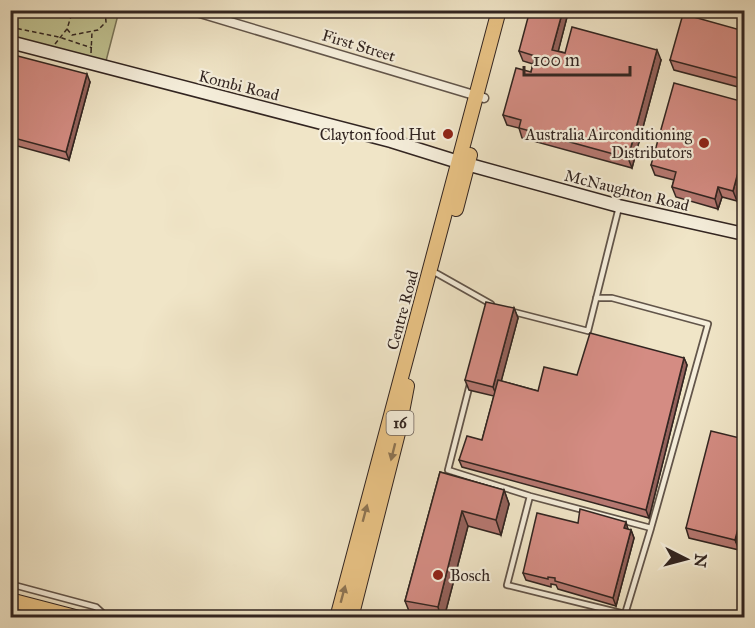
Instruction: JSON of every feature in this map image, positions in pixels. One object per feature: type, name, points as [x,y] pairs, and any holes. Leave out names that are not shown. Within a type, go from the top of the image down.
[{"type":"main road","name":"Centre Road","points":[[480,97],[499,10]]},
{"type":"main road","name":"Centre Road","points":[[351,618],[463,164],[505,10]]},
{"type":"main road","name":"Kombi Road","points":[[10,42],[391,141],[463,164]]},
{"type":"main road","name":"Centre Road","points":[[337,618],[463,164]]},
{"type":"main road","name":"McNaughton Road","points":[[463,164],[619,206],[744,234]]},
{"type":"main road","points":[[10,600],[78,618]]},
{"type":"street","name":"First Street","points":[[190,10],[210,14],[480,97]]},
{"type":"lane","points":[[506,309],[588,331],[619,206]]},
{"type":"lane","points":[[436,273],[498,307]]},
{"type":"lane","points":[[530,496],[507,585],[625,614],[708,324],[612,298],[596,298]]},
{"type":"lane","points":[[488,315],[490,304]]},
{"type":"lane","points":[[471,381],[448,470],[530,496],[651,528]]},
{"type":"lane","points":[[10,584],[96,607],[108,618]]},
{"type":"path","points":[[52,53],[59,37],[68,29],[73,10]]},
{"type":"path","points":[[68,29],[72,35],[92,32],[104,25],[105,10]]},
{"type":"path","points":[[10,27],[59,37],[92,48]]},
{"type":"path","points":[[90,63],[92,32]]},
{"type":"green space","points":[[10,11],[119,11],[106,61],[11,37]]},
{"type":"building","points":[[530,10],[563,10],[552,50],[565,53],[572,27],[657,50],[628,158],[519,128],[521,120],[503,115],[516,68],[531,72],[535,56],[519,51]]},
{"type":"building","points":[[683,14],[744,31],[744,54],[738,78],[670,60]]},
{"type":"building","points":[[10,54],[87,74],[66,152],[10,137]]},
{"type":"building","name":"Australia Airconditioning Distributors","points":[[674,83],[744,102],[744,150],[733,191],[718,187],[715,199],[672,187],[676,172],[651,165]]},
{"type":"building","points":[[486,302],[514,308],[493,387],[465,380]]},
{"type":"building","points":[[590,333],[684,358],[646,510],[459,460],[467,436],[482,440],[498,380],[538,391],[544,367],[577,375]]},
{"type":"building","points":[[711,431],[744,439],[744,506],[735,540],[686,528]]},
{"type":"building","name":"Bosch","points":[[440,472],[504,490],[496,520],[462,511],[438,607],[405,601]]},
{"type":"building","points":[[580,509],[626,522],[624,528],[631,530],[613,598],[555,581],[555,578],[548,577],[548,579],[523,573],[537,513],[578,523]]},
{"type":"building","points":[[742,520],[744,521],[744,544],[736,542]]},
{"type":"place","name":"Clayton food Hut","points":[[448,134]]},
{"type":"place","name":"Australia Airconditioning Distributors","points":[[704,143]]},
{"type":"place","name":"Bosch","points":[[438,575]]}]
